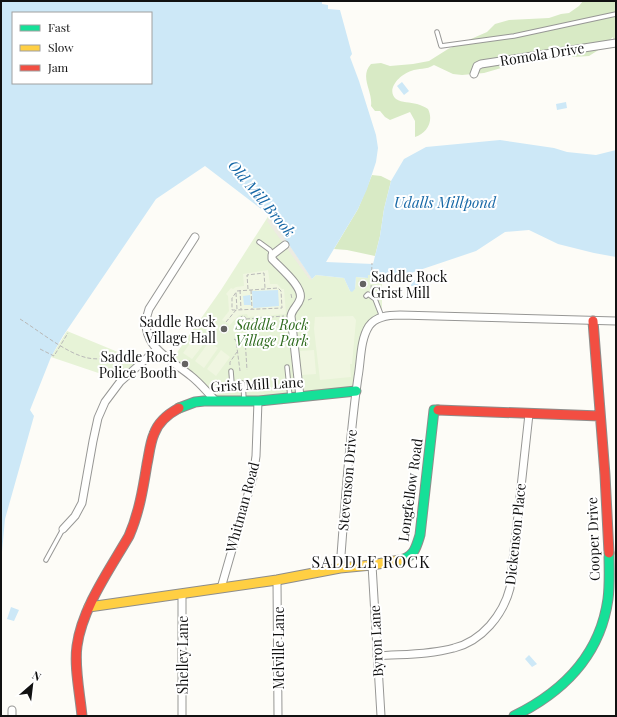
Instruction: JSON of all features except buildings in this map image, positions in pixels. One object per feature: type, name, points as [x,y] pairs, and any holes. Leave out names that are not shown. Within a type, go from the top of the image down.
[{"type":"street","name":"Romola Drive","points":[[474,74],[477,66],[481,64],[616,43]]},
{"type":"street","points":[[195,237],[152,303],[147,314],[147,334],[156,350],[195,379],[215,400]]},
{"type":"street","points":[[285,245],[272,255],[272,259],[295,284],[301,297],[292,310],[291,316],[295,397]]},
{"type":"street","points":[[356,391],[365,336],[372,324],[382,317],[400,314],[616,321]]},
{"type":"street","name":"Cooper Drive","points":[[514,716],[533,707],[552,694],[567,681],[587,656],[597,638],[607,607],[612,562],[593,321]]},
{"type":"street","points":[[63,528],[75,516],[82,503],[93,441],[103,406],[116,385],[156,350]]},
{"type":"street","name":"Grist Mill Lane","points":[[82,716],[77,663],[77,647],[81,627],[89,607],[132,530],[141,498],[150,446],[157,427],[166,415],[177,408],[199,401],[258,401],[356,391]]},
{"type":"street","name":"Stevenson Drive","points":[[340,568],[346,484],[356,391]]},
{"type":"street","name":"Whitman Road","points":[[221,588],[253,477],[256,456],[258,401]]},
{"type":"street","name":"Longfellow Road","points":[[89,607],[277,580],[340,568],[372,565],[408,558],[415,551],[418,545],[434,410],[600,416]]},
{"type":"street","name":"Dickenson Place","points":[[377,656],[433,652],[454,648],[468,642],[483,632],[499,614],[510,588],[529,414]]},
{"type":"street","name":"Byron Lane","points":[[372,565],[381,716]]},
{"type":"street","name":"Melville Lane","points":[[277,580],[278,716]]},
{"type":"street","name":"Shelley Lane","points":[[182,594],[182,716]]},
{"type":"lane","points":[[437,32],[441,46],[514,36],[616,14]]},
{"type":"lane","points":[[258,242],[270,250],[272,255]]},
{"type":"lane","points":[[366,296],[368,294],[375,300],[382,317]]},
{"type":"lane","points":[[287,367],[288,380],[295,397]]},
{"type":"lane","points":[[231,372],[232,384]]},
{"type":"lane","points":[[244,383],[244,401]]},
{"type":"lane","points":[[46,560],[63,528]]},
{"type":"path","points":[[371,296],[372,263]]},
{"type":"path","points":[[248,290],[247,274],[264,273],[265,288]]},
{"type":"path","points":[[265,288],[278,288],[281,291],[282,308],[232,310],[232,298],[236,292],[240,290],[265,288]]},
{"type":"path","points":[[240,290],[241,310]]},
{"type":"path","points":[[251,290],[252,309]]},
{"type":"path","points":[[226,322],[236,310],[236,292]]},
{"type":"path","points":[[291,294],[292,300]]},
{"type":"path","points":[[247,370],[244,322],[241,320],[241,317],[244,316],[246,319],[291,316]]},
{"type":"path","points":[[20,318],[61,345],[87,358],[124,357],[141,362]]},
{"type":"path","points":[[40,349],[54,356],[68,333]]},
{"type":"path","points":[[234,338],[236,340],[240,371]]},
{"type":"path","points":[[231,372],[230,362],[237,351]]},
{"type":"green space","points":[[583,1],[616,1],[616,54],[613,37],[600,49],[589,56],[574,57],[539,50],[508,66],[484,73],[462,75],[453,74],[434,65],[428,68],[411,71],[403,75],[396,82],[392,91],[396,99],[423,106],[428,109],[430,113],[430,122],[426,130],[415,137],[415,121],[410,112],[390,120],[380,111],[375,111],[371,106],[366,74],[371,64],[381,63],[390,66],[429,61],[448,49],[487,32],[495,24],[509,20],[549,18],[569,13]]},
{"type":"green space","points":[[372,175],[381,176],[391,181],[375,256],[347,250],[334,249],[358,209]]},
{"type":"green space","name":"Saddle Rock Village Park","points":[[269,215],[312,279],[316,275],[344,278],[350,291],[355,289],[356,277],[367,278],[368,275],[371,275],[373,279],[382,281],[382,317],[369,326],[356,391],[215,400],[171,361],[221,290]]},
{"type":"green space","points":[[268,270],[270,284],[277,284],[284,289],[286,314],[248,317],[247,314],[239,315],[228,326],[229,324],[222,320],[229,311],[228,296],[226,294],[231,288],[233,289],[244,286],[243,274]]},
{"type":"green space","points":[[353,316],[356,320],[352,364],[350,364],[351,377],[320,380],[314,329],[315,317]]},
{"type":"green space","points":[[67,331],[142,362],[122,381],[51,357]]},
{"type":"green space","points":[[198,333],[207,340],[192,359],[183,353]]},
{"type":"green space","points":[[209,342],[218,348],[204,368],[195,361]]},
{"type":"green space","points":[[221,350],[230,357],[216,376],[207,369]]},
{"type":"green space","points":[[314,350],[316,374],[302,375],[300,351]]},
{"type":"shaded area","points":[[270,216],[312,279],[310,280],[267,221]]},
{"type":"water","points":[[1,1],[322,1],[322,4],[328,5],[328,9],[340,10],[352,54],[350,57],[376,135],[378,148],[376,162],[367,189],[358,209],[326,262],[373,264],[391,181],[404,159],[426,147],[500,140],[554,148],[567,152],[596,155],[616,150],[616,257],[558,244],[529,230],[505,232],[476,251],[396,278],[382,281],[373,279],[371,275],[368,275],[368,278],[356,277],[355,289],[352,292],[350,291],[344,278],[316,275],[312,279],[269,215],[205,166],[156,199],[63,336],[51,357],[30,410],[34,416],[5,519],[1,563]]},
{"type":"water","points":[[402,82],[409,91],[404,95],[397,86]]},
{"type":"water","points":[[566,102],[567,108],[557,110],[556,104]]},
{"type":"water","points":[[412,280],[423,281],[422,286],[411,286]]},
{"type":"water","points":[[278,290],[279,306],[253,308],[252,291]]},
{"type":"water","points":[[250,295],[251,305],[244,305],[243,296]]},
{"type":"water","points":[[11,607],[19,610],[14,621],[7,619]]},
{"type":"water","points":[[529,655],[537,664],[532,667],[525,659]]},
{"type":"traffic: fast","points":[[179,408],[195,402],[204,401],[259,401],[356,391]]},
{"type":"traffic: fast","points":[[400,560],[405,559],[414,551],[420,535],[434,410],[438,410]]},
{"type":"traffic: fast","points":[[514,716],[548,696],[576,670],[588,655],[597,638],[604,619],[608,599],[609,553]]},
{"type":"traffic: slow","points":[[89,607],[277,580],[340,568],[372,565],[400,560]]},
{"type":"traffic: jam","points":[[593,321],[605,475],[609,553]]},
{"type":"traffic: jam","points":[[82,716],[76,663],[80,632],[98,589],[129,536],[140,501],[151,445],[156,430],[164,419],[179,408]]},
{"type":"traffic: jam","points":[[438,410],[600,416]]},
{"type":"place","name":"Saddle Rock Grist Mill","points":[[363,284]]},
{"type":"place","name":"Saddle Rock Village Hall","points":[[224,329]]},
{"type":"place","name":"Saddle Rock Police Booth","points":[[185,364]]},
{"type":"district","name":"SADDLE ROCK","points":[[371,561]]},
{"type":"water label","name":"Old Mill Brook","points":[[262,198]]},
{"type":"water label","name":"Udalls Millpond","points":[[445,202]]}]
